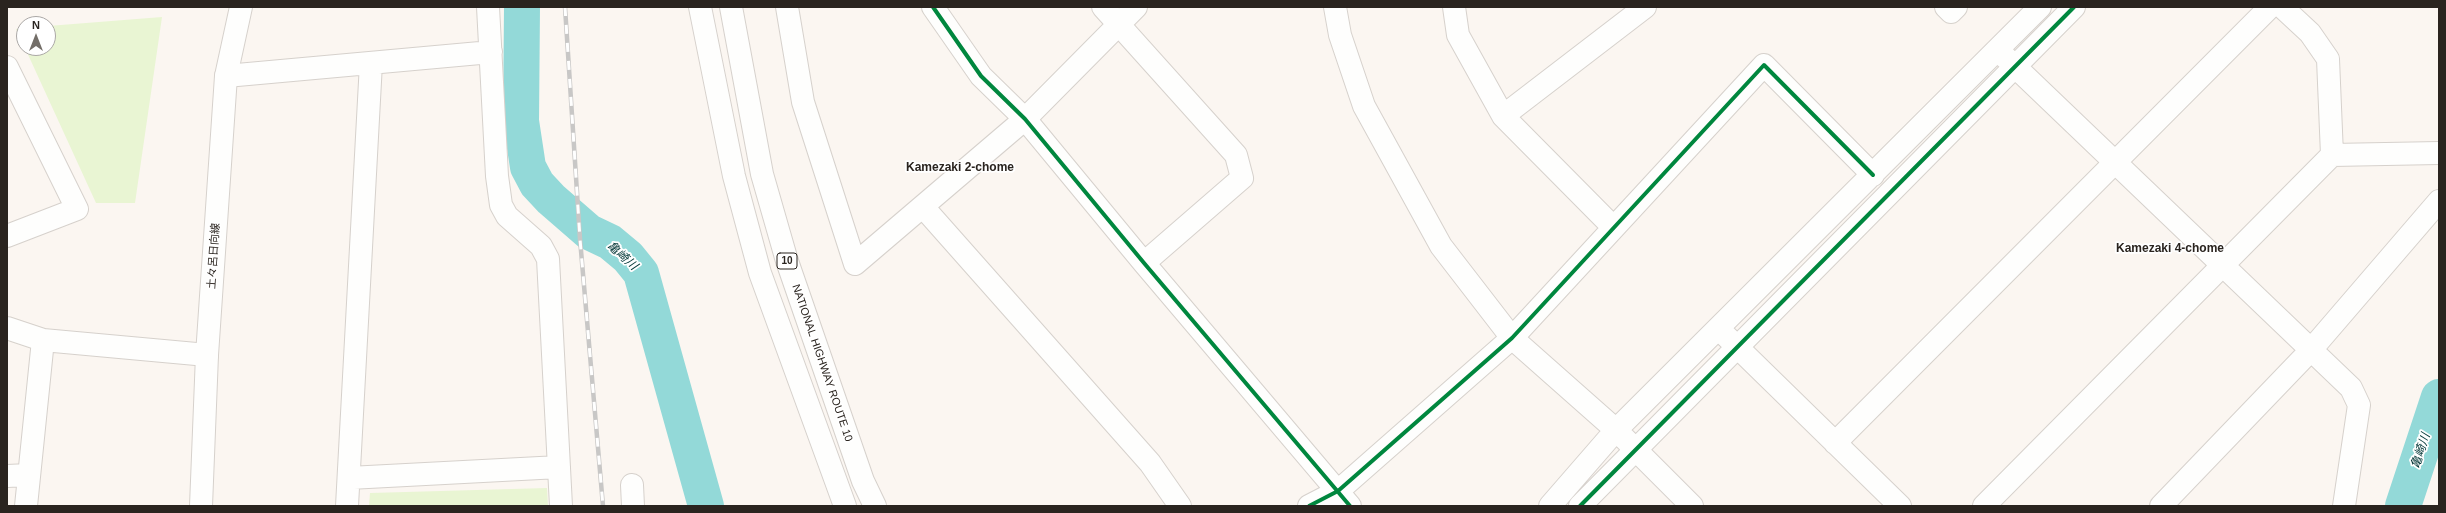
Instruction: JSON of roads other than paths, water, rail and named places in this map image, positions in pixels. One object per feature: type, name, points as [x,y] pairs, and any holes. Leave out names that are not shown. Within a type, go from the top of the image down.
[{"type":"main road","name":"土々呂日向線","points":[[200,506],[207,355],[226,76],[242,7]]},
{"type":"main road","points":[[488,7],[497,176],[501,205],[507,216],[541,246],[548,259],[561,506]]},
{"type":"main road","points":[[700,7],[734,176],[760,273],[845,506]]},
{"type":"main road","name":"NATIONAL HIGHWAY ROUTE 10","points":[[731,7],[762,174],[772,210],[787,261],[863,481],[875,506]]},
{"type":"main road","points":[[787,7],[803,102],[855,264],[924,208],[1025,119],[1120,25],[1136,7]]},
{"type":"main road","points":[[933,7],[981,76],[1025,119],[1144,263],[1344,498]]},
{"type":"main road","points":[[1103,7],[1236,155],[1242,178],[1144,263]]},
{"type":"main road","points":[[1335,7],[1340,35],[1364,106],[1441,246],[1512,338],[1616,430],[1692,506]]},
{"type":"main road","points":[[1454,7],[1458,35],[1503,116],[1613,226]]},
{"type":"main road","points":[[1503,116],[1645,7]]},
{"type":"main road","points":[[1946,7],[1951,12],[1956,7]]},
{"type":"main road","points":[[1550,506],[1616,430],[2040,7]]},
{"type":"main road","points":[[1580,506],[2074,7]]},
{"type":"main road","points":[[1835,443],[2270,7]]},
{"type":"main road","points":[[2282,7],[2310,33],[2328,59],[2332,155]]},
{"type":"main road","points":[[1997,50],[2116,162],[2310,351],[2351,388],[2359,405],[2344,506]]},
{"type":"main road","points":[[226,76],[491,52]]},
{"type":"main road","points":[[347,506],[371,63]]},
{"type":"main road","points":[[1309,506],[1344,498],[1512,338],[1613,226],[1764,65],[1873,175]]},
{"type":"main road","points":[[7,67],[77,209],[7,236]]},
{"type":"main road","points":[[1984,506],[2332,155],[2439,154]]},
{"type":"main road","points":[[2161,506],[2310,351],[2439,201]]},
{"type":"main road","points":[[924,208],[1150,463],[1180,506]]},
{"type":"main road","points":[[7,328],[43,340],[207,355]]},
{"type":"main road","points":[[1717,328],[1900,506]]},
{"type":"main road","points":[[26,506],[43,340]]},
{"type":"main road","points":[[348,478],[559,467]]},
{"type":"main road","points":[[7,476],[29,475]]},
{"type":"waterway","name":"亀崎川","points":[[522,7],[521,121],[528,167],[537,184],[551,199],[589,232],[610,242],[628,257],[641,273],[706,506]]},
{"type":"waterway","name":"亀崎川","points":[[2403,506],[2439,397]]},
{"type":"railway","points":[[565,7],[580,239],[603,506]]},
{"type":"district","name":"Kamezaki 2-chome","points":[[960,168]]},
{"type":"district","name":"Kamezaki 4-chome","points":[[2170,249]]}]
